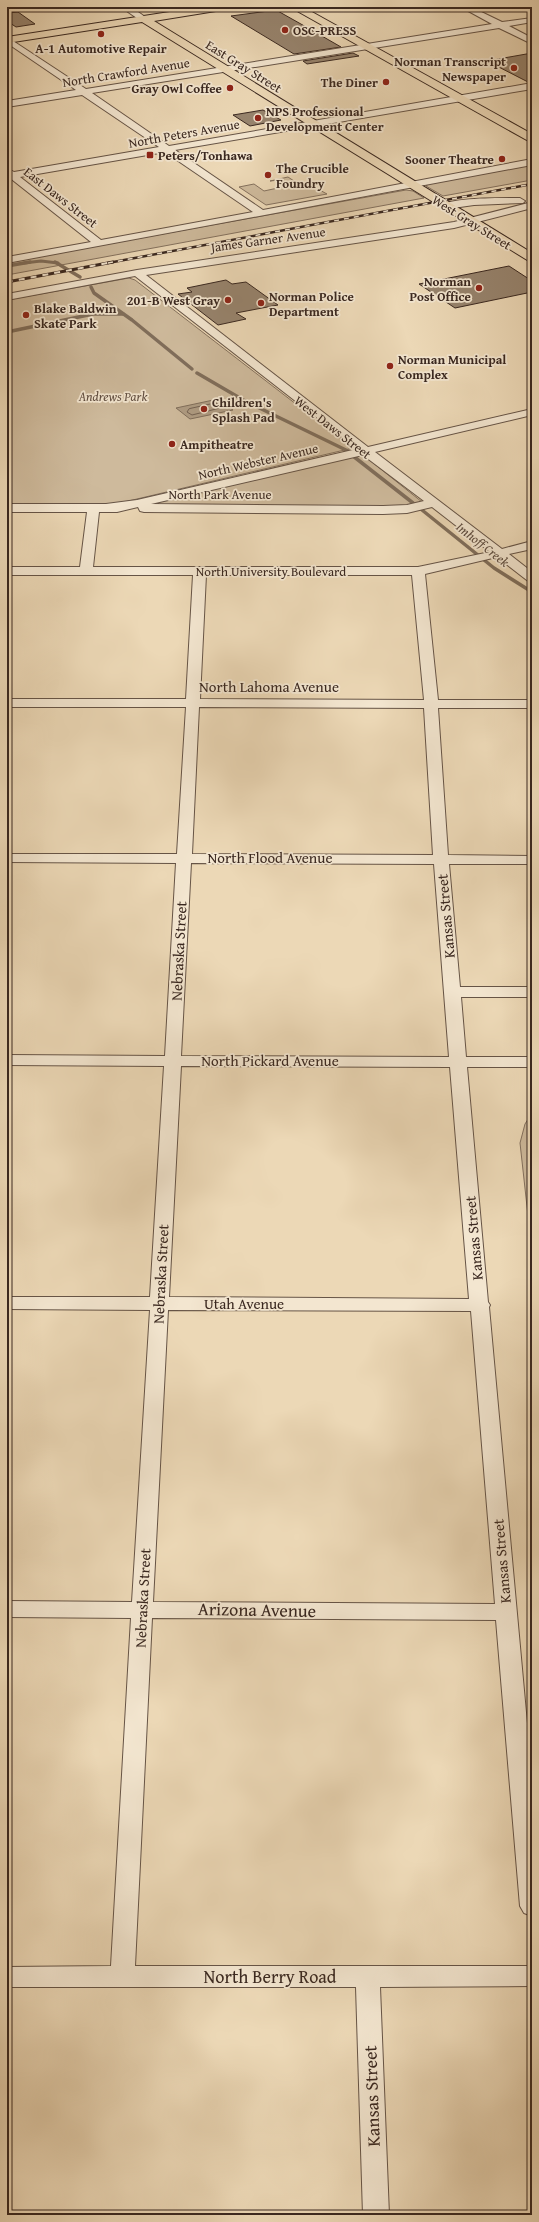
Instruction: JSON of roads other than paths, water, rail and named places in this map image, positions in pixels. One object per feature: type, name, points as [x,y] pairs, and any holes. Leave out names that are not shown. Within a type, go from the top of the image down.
[{"type":"main road","points":[[7,40],[222,7]]},
{"type":"main road","points":[[295,7],[368,46],[532,140]]},
{"type":"main road","name":"East Gray Street","points":[[144,19],[312,124],[412,184]]},
{"type":"main road","name":"West Gray Street","points":[[412,184],[532,259]]},
{"type":"street","name":"East Gray Street","points":[[125,7],[144,19]]},
{"type":"street","points":[[465,7],[532,41]]},
{"type":"street","name":"North Crawford Avenue","points":[[7,104],[532,20]]},
{"type":"street","points":[[7,40],[261,213]]},
{"type":"street","name":"North Peters Avenue","points":[[9,174],[166,149],[532,86]]},
{"type":"street","points":[[7,260],[532,162]]},
{"type":"street","name":"East Daws Street","points":[[9,174],[99,243]]},
{"type":"street","points":[[446,206],[474,202],[532,201]]},
{"type":"street","name":"James Garner Avenue","points":[[7,297],[137,273],[403,234],[470,221],[532,205]]},
{"type":"street","name":"West Daws Street","points":[[137,273],[213,334],[433,503],[486,556],[532,578]]},
{"type":"street","name":"North Webster Avenue","points":[[106,508],[137,504],[532,412]]},
{"type":"street","name":"North Park Avenue","points":[[7,508],[383,510],[407,509],[433,503]]},
{"type":"street","points":[[86,571],[93,508]]},
{"type":"street","name":"North University Boulevard","points":[[7,571],[418,571],[532,545]]},
{"type":"street","name":"Nebraska Street","points":[[122,1977],[200,571]]},
{"type":"street","name":"Kansas Street","points":[[418,571],[431,704],[458,1062],[532,1906]]},
{"type":"street","name":"North Lahoma Avenue","points":[[7,703],[532,704]]},
{"type":"street","name":"North Flood Avenue","points":[[7,858],[184,857],[532,860]]},
{"type":"street","points":[[453,992],[532,992]]},
{"type":"street","name":"North Pickard Avenue","points":[[7,1060],[532,1062]]},
{"type":"street","name":"Utah Avenue","points":[[7,1303],[480,1305]]},
{"type":"street","name":"Arizona Avenue","points":[[7,1609],[506,1612]]},
{"type":"street","name":"North Berry Road","points":[[7,1977],[532,1976]]},
{"type":"street","name":"Kansas Street","points":[[368,1977],[376,2215]]},
{"type":"water","name":"Children's Splash Pad","points":[[218,399],[233,410],[190,419],[176,408]]},
{"type":"waterway","name":"Imhoff Creek","points":[[25,263],[41,261],[56,263]]},
{"type":"waterway","name":"Imhoff Creek","points":[[25,263],[30,262]]},
{"type":"waterway","name":"Imhoff Creek","points":[[7,266],[25,263]]},
{"type":"waterway","name":"Imhoff Creek","points":[[56,263],[80,277]]},
{"type":"waterway","name":"Imhoff Creek","points":[[91,287],[94,293],[132,320],[192,369]]},
{"type":"waterway","points":[[7,332],[93,314],[123,314]]},
{"type":"waterway","name":"Imhoff Creek","points":[[197,373],[245,401],[348,451]]},
{"type":"waterway","name":"Imhoff Creek","points":[[353,456],[413,503]]},
{"type":"waterway","name":"Imhoff Creek","points":[[422,510],[494,568],[532,592]]},
{"type":"railway","points":[[108,263],[532,184]]},
{"type":"railway","points":[[7,282],[113,262]]},
{"type":"place","name":"OSC-PRESS","points":[[285,30]]},
{"type":"place","name":"A-1 Automotive Repair","points":[[101,34]]},
{"type":"place","name":"Norman Transcript Newspaper","points":[[514,68]]},
{"type":"place","name":"The Diner","points":[[386,82]]},
{"type":"place","name":"Gray Owl Coffee","points":[[230,88]]},
{"type":"place","name":"NPS Professional Development Center","points":[[258,118]]},
{"type":"place","name":"Peters/Tonhawa","points":[[150,155]]},
{"type":"place","name":"Sooner Theatre","points":[[502,159]]},
{"type":"place","name":"The Crucible Foundry","points":[[268,175]]},
{"type":"place","name":"Norman Post Office","points":[[479,288]]},
{"type":"place","name":"201-B West Gray","points":[[228,300]]},
{"type":"place","name":"Norman Police Department","points":[[261,303]]},
{"type":"place","name":"Blake Baldwin Skate Park","points":[[26,315]]},
{"type":"place","name":"Norman Municipal Complex","points":[[390,366]]},
{"type":"place","name":"Children's Splash Pad","points":[[204,409]]},
{"type":"place","name":"Ampitheatre","points":[[172,444]]},
{"type":"park label","name":"Andrews Park","points":[[113,396]]}]
